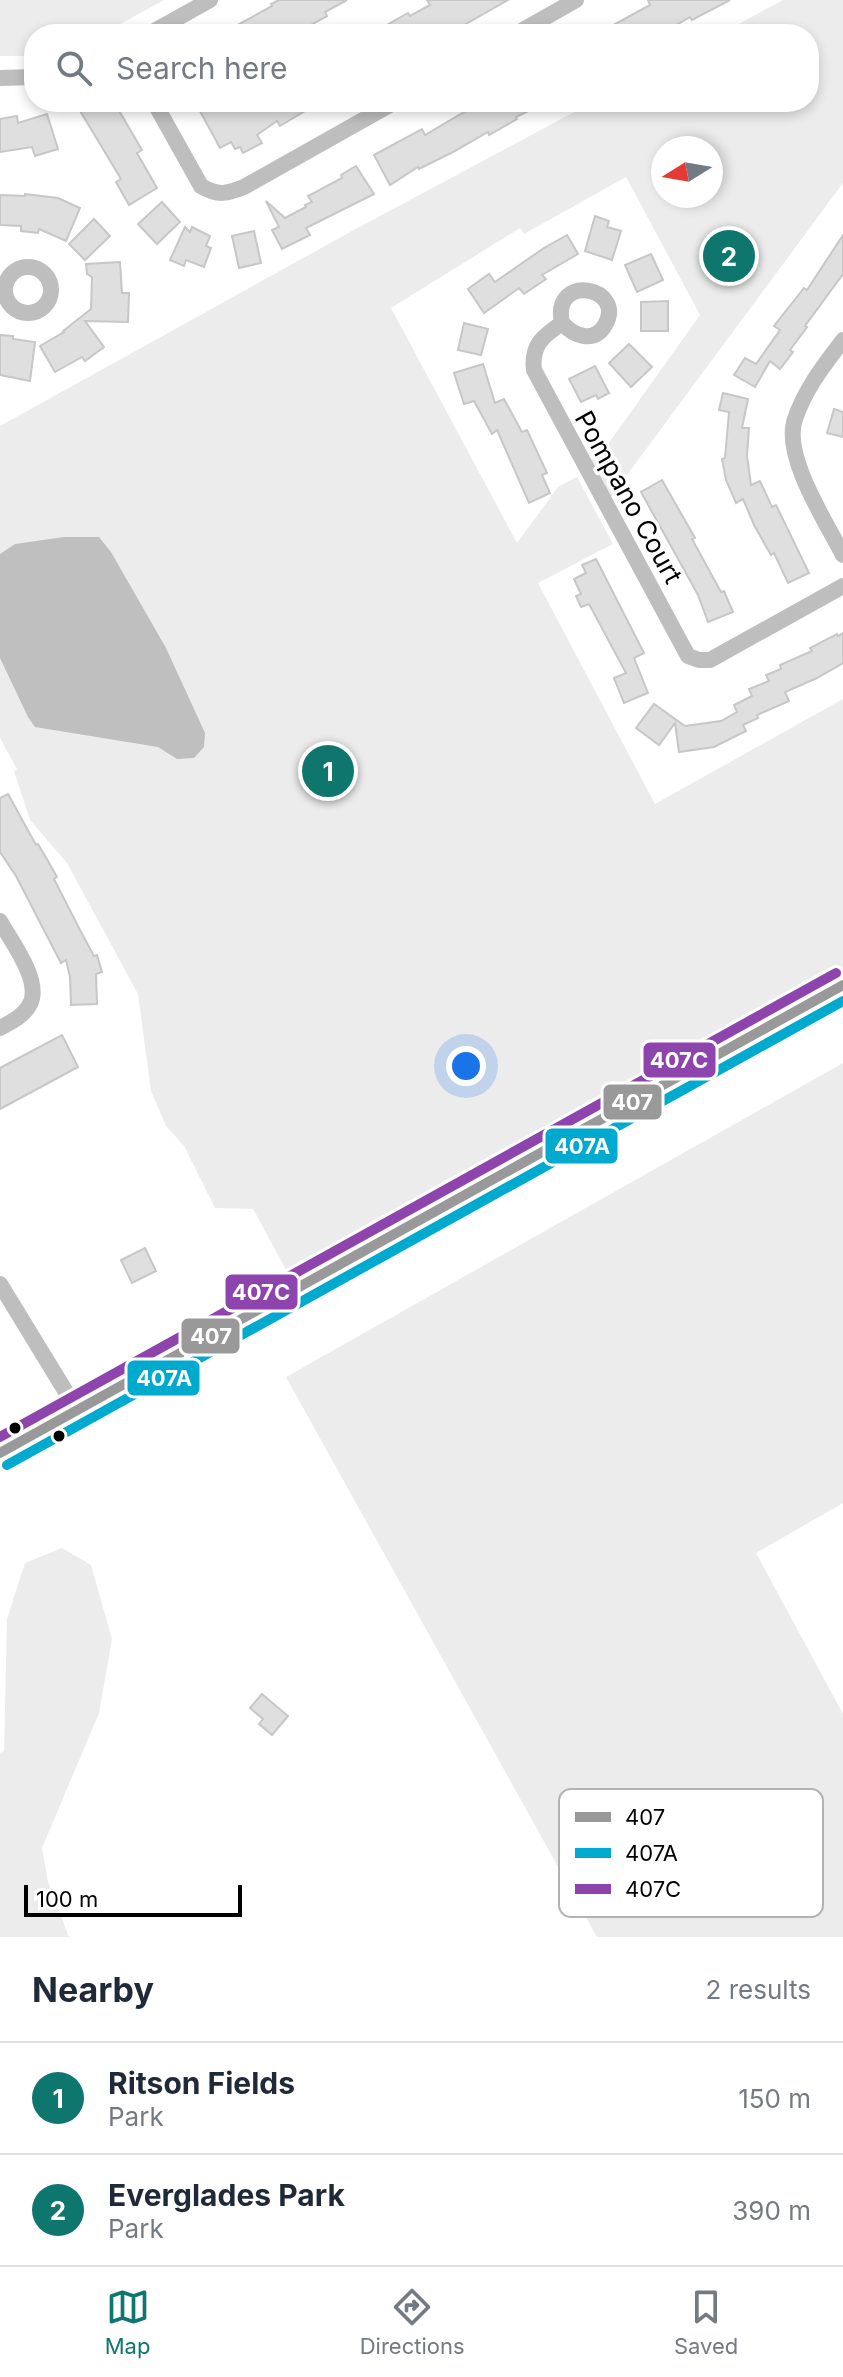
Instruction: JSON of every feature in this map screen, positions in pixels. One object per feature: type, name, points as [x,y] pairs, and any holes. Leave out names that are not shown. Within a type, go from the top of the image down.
[{"type":"main road","points":[[0,1453],[843,985]]},
{"type":"street","points":[[167,24],[210,0]]},
{"type":"street","points":[[534,24],[576,0]]},
{"type":"street","points":[[0,78],[24,77]]},
{"type":"street","points":[[160,112],[201,186],[213,193],[229,193],[244,187],[377,112]]},
{"type":"street","name":"Pompano Court","points":[[562,323],[535,346],[532,359],[534,370],[688,656],[710,660],[843,586]]},
{"type":"street","points":[[843,340],[815,377],[793,421],[792,443],[796,463],[843,555]]},
{"type":"street","points":[[0,921],[32,979],[32,1002],[20,1017],[0,1028]]},
{"type":"street","points":[[0,1284],[77,1410]]},
{"type":"shaded area","points":[[0,0],[164,0],[120,24],[24,24],[24,56],[0,56]]},
{"type":"shaded area","points":[[783,0],[843,0],[843,183],[610,498],[590,460],[601,454],[700,315],[626,177],[524,234],[520,228],[391,308],[517,543],[558,487],[577,477],[613,544],[538,583],[655,804],[843,699],[843,985],[704,1062],[291,1279],[253,1209],[215,1208],[184,1146],[166,1126],[151,1091],[138,994],[67,863],[30,820],[14,771],[17,769],[0,738],[0,426],[574,112],[819,112],[819,24],[739,24]]},
{"type":"shaded area","points":[[64,537],[99,537],[111,552],[166,648],[205,733],[204,747],[194,758],[177,759],[158,747],[35,727],[28,717],[0,658],[0,554],[15,544]]},
{"type":"shaded area","points":[[843,1063],[843,1503],[756,1553],[843,1714],[843,1937],[597,1937],[586,1917],[823,1917],[823,1789],[559,1789],[559,1869],[286,1377]]},
{"type":"shaded area","points":[[62,1548],[91,1565],[112,1639],[99,1713],[42,1848],[48,1882],[69,1937],[0,1937],[0,1753],[4,1751],[7,1619],[25,1563]]},
{"type":"building","points":[[279,0],[347,0],[325,12],[327,16],[313,24],[239,24]]},
{"type":"building","points":[[427,0],[508,0],[466,24],[389,24],[430,5]]},
{"type":"building","points":[[648,0],[730,0],[678,24],[615,24],[650,5]]},
{"type":"building","points":[[81,112],[120,112],[142,150],[137,153],[157,188],[129,205],[116,182],[121,179]]},
{"type":"building","points":[[200,112],[303,112],[280,126],[277,121],[257,135],[262,143],[243,153],[240,147],[235,149],[231,142],[220,148]]},
{"type":"building","points":[[464,112],[526,112],[489,135],[488,132],[418,167],[390,185],[374,155],[422,129],[425,135]]},
{"type":"building","points":[[47,114],[58,149],[35,156],[32,147],[0,152],[0,119],[17,116],[18,123]]},
{"type":"building","points":[[356,166],[374,194],[306,228],[310,235],[282,249],[272,230],[279,227],[266,201],[285,218],[312,202],[308,196],[342,178],[341,175]]},
{"type":"building","points":[[0,195],[58,198],[80,208],[66,241],[39,229],[38,233],[21,231],[21,226],[0,225]]},
{"type":"building","points":[[162,202],[180,222],[157,244],[138,224]]},
{"type":"building","points":[[595,216],[609,221],[607,227],[621,231],[612,260],[585,251]]},
{"type":"building","points":[[94,219],[110,236],[85,260],[69,244]]},
{"type":"building","points":[[185,227],[190,232],[192,227],[210,236],[206,246],[211,248],[204,267],[186,260],[184,266],[170,260]]},
{"type":"building","points":[[254,231],[261,263],[239,268],[232,236]]},
{"type":"building","points":[[567,235],[578,254],[542,275],[546,279],[524,294],[519,288],[484,313],[468,289],[489,274],[495,282]]},
{"type":"building","points":[[843,235],[843,274],[805,326],[790,350],[793,352],[780,369],[770,361],[755,387],[734,375],[745,358],[756,364],[780,330],[774,326],[804,288],[807,290]]},
{"type":"building","points":[[651,254],[663,280],[637,292],[625,265]]},
{"type":"building","points":[[120,262],[122,293],[129,293],[128,322],[85,321],[104,347],[85,361],[82,357],[55,372],[40,346],[64,332],[91,309],[92,277],[87,274],[86,264]]},
{"type":"building","points":[[668,301],[668,331],[641,331],[641,302]]},
{"type":"building","points":[[464,323],[488,329],[481,355],[458,350]]},
{"type":"building","points":[[0,335],[35,342],[30,381],[0,375]]},
{"type":"building","points":[[629,344],[652,367],[631,387],[609,363]]},
{"type":"building","points":[[483,364],[495,403],[504,399],[522,432],[527,430],[547,473],[542,475],[550,493],[529,503],[497,430],[492,434],[474,401],[464,404],[454,373]]},
{"type":"building","points":[[595,366],[609,393],[581,402],[569,379]]},
{"type":"building","points":[[723,393],[748,399],[742,428],[749,428],[747,456],[751,485],[760,481],[772,507],[776,505],[809,573],[788,583],[774,553],[771,555],[754,525],[743,499],[736,503],[726,480],[722,459],[725,458],[729,412],[719,410]]},
{"type":"building","points":[[834,409],[843,412],[843,437],[827,433]]},
{"type":"building","points":[[662,480],[733,612],[708,622],[698,595],[641,492]]},
{"type":"building","points":[[596,559],[644,653],[634,658],[648,693],[624,703],[614,678],[626,673],[589,604],[581,607],[576,596],[581,594],[574,579],[586,573],[582,565]]},
{"type":"building","points":[[843,633],[843,663],[785,692],[789,701],[757,715],[758,718],[743,725],[746,731],[714,747],[679,752],[675,723],[659,745],[636,728],[654,704],[685,726],[721,721],[737,712],[734,705],[752,696],[749,689],[769,681],[766,675],[812,651],[810,648]]},
{"type":"building","points":[[8,794],[57,877],[54,879],[94,956],[97,955],[102,972],[96,974],[97,1004],[71,1005],[66,960],[61,963],[16,876],[0,852],[0,798]]},
{"type":"building","points":[[62,1035],[78,1067],[0,1109],[0,1068]]},
{"type":"building","points":[[145,1248],[156,1271],[132,1283],[121,1260]]},
{"type":"building","points":[[262,1694],[288,1716],[272,1735],[259,1724],[263,1719],[250,1708]]},
{"type":"transit line","name":"407C","points":[[0,1437],[836,973]]},
{"type":"transit line","name":"407","points":[[0,1453],[843,985]]},
{"type":"transit line","name":"407A","points":[[7,1465],[843,1001]]},
{"type":"place","name":"Everglades Park","points":[[729,256]]},
{"type":"place","name":"Ritson Fields","points":[[328,771]]}]
